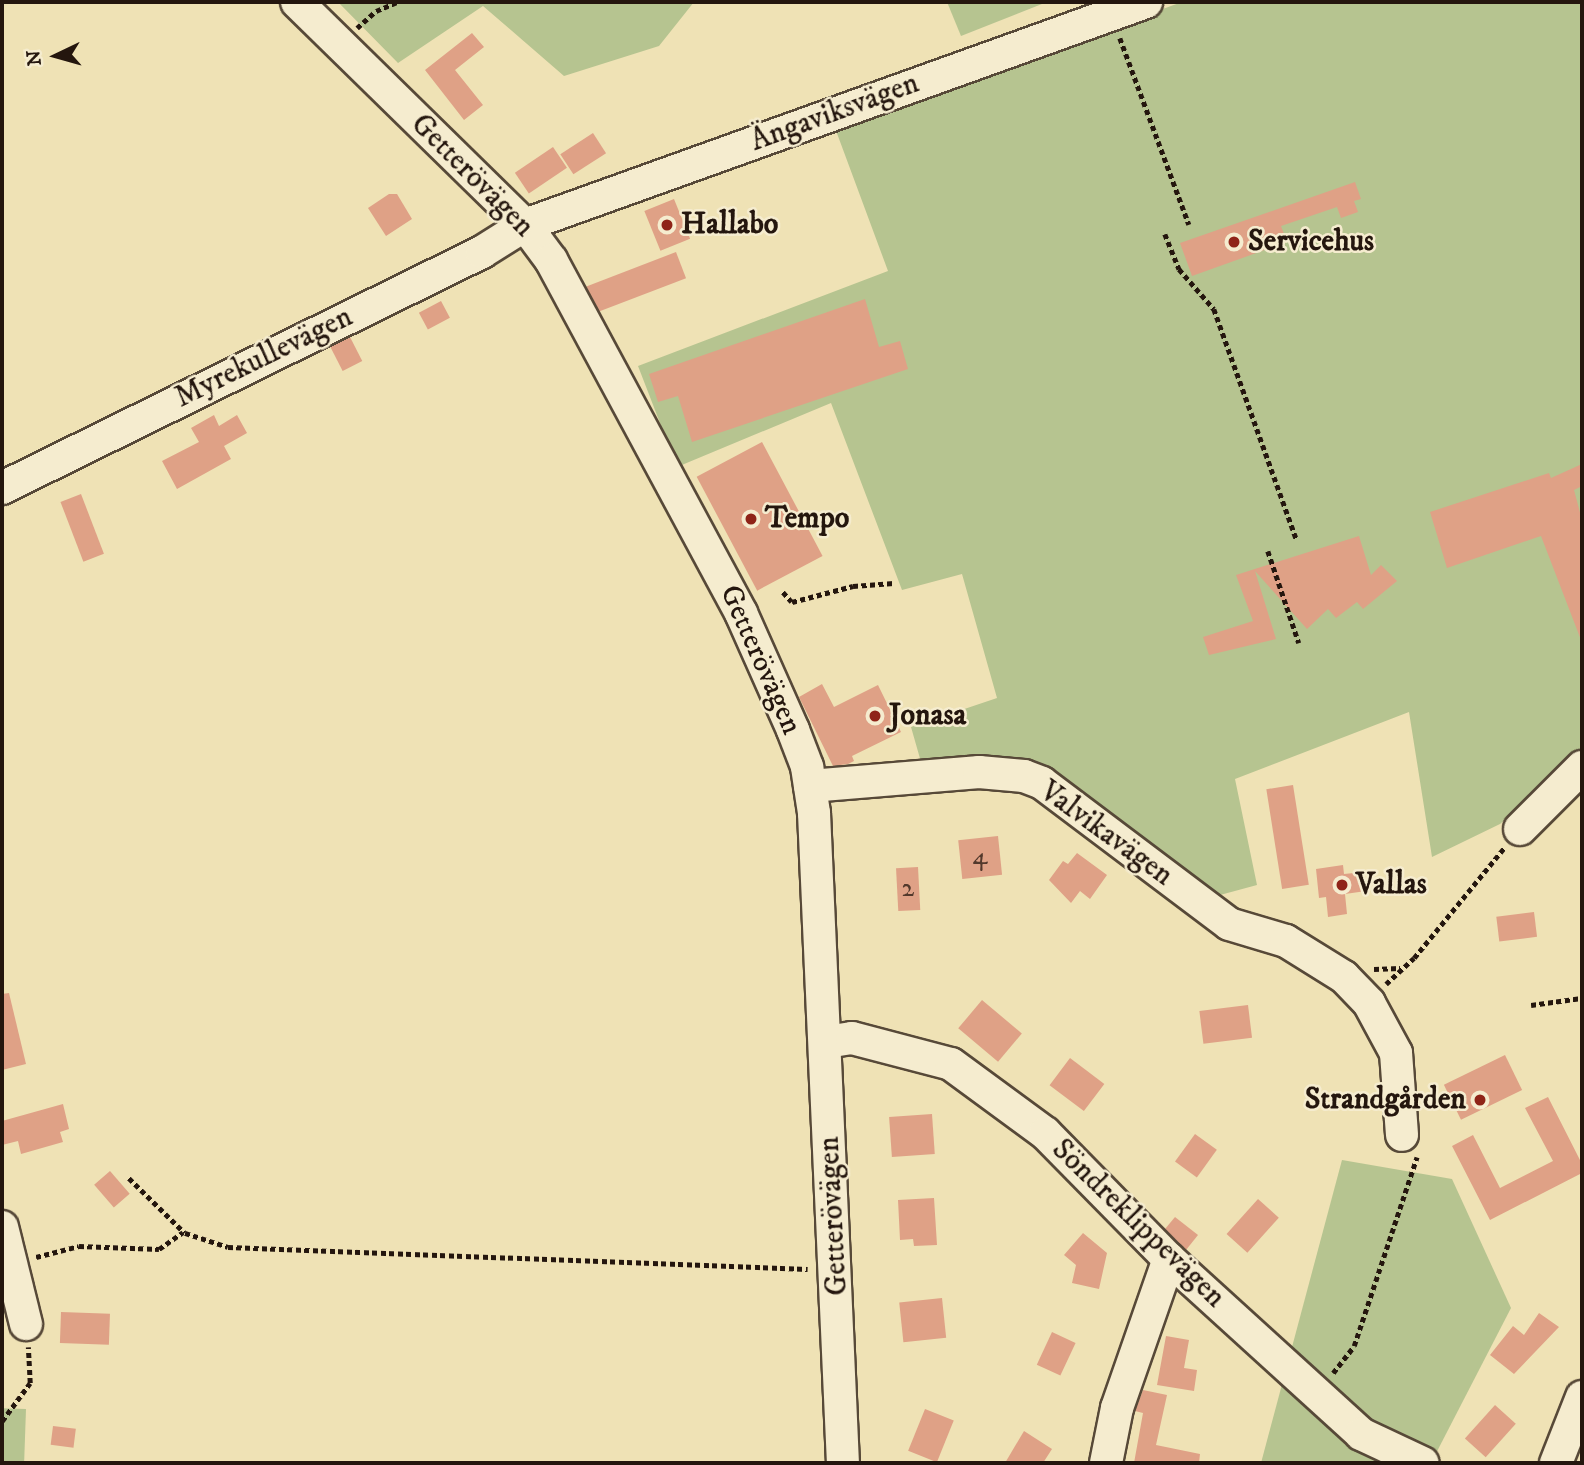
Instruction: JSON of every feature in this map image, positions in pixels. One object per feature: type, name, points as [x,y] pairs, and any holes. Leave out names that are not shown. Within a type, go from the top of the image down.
[{"type":"street","name":"Getterövägen","points":[[297,2],[341,48],[525,225],[551,260],[741,613],[793,730],[810,786],[826,1042],[843,1463]]},
{"type":"street","name":"Ängaviksvägen","points":[[525,225],[1146,2]]},
{"type":"street","name":"Myrekullevägen","points":[[2,488],[482,252],[525,225]]},
{"type":"street","points":[[1520,829],[1582,767]]},
{"type":"street","name":"Valvikavägen","points":[[810,786],[979,772],[1024,776],[1042,783],[1203,907],[1229,923],[1286,941],[1314,955],[1369,1003],[1396,1054],[1402,1135]]},
{"type":"street","name":"Söndreklippevägen","points":[[826,1042],[852,1038],[951,1064],[1045,1133],[1169,1259],[1361,1434],[1423,1463]]},
{"type":"street","points":[[2,1227],[26,1324]]},
{"type":"street","points":[[1106,1463],[1117,1408],[1169,1259]]},
{"type":"street","points":[[1556,1463],[1582,1396]]},
{"type":"path","points":[[341,48],[370,16],[397,2]]},
{"type":"path","points":[[1111,15],[1189,225]]},
{"type":"path","points":[[1166,234],[1179,269],[1214,309],[1297,541]]},
{"type":"path","points":[[1268,551],[1299,643]]},
{"type":"path","points":[[783,592],[792,602],[853,586],[894,583]]},
{"type":"path","points":[[1369,1003],[1414,958],[1520,829]]},
{"type":"path","points":[[1531,1005],[1582,998]]},
{"type":"path","points":[[1318,1393],[1354,1346],[1384,1262],[1418,1154],[1402,1135]]},
{"type":"path","points":[[129,1178],[183,1232],[228,1247],[837,1270]]},
{"type":"path","points":[[11,1264],[79,1246],[159,1249],[183,1232]]},
{"type":"path","points":[[2,1421],[30,1383],[26,1324]]},
{"type":"green space","points":[[338,2],[694,2],[659,46],[564,76],[483,6],[398,63]]},
{"type":"green space","points":[[947,2],[1047,2],[961,36]]},
{"type":"green space","points":[[1182,2],[1582,2],[1582,750],[1500,824],[1432,857],[1409,712],[1235,779],[1257,885],[1209,898],[1054,775],[921,762],[911,727],[997,698],[962,574],[902,590],[831,403],[677,467],[638,366],[888,271],[835,128]]},
{"type":"green space","points":[[1342,1160],[1452,1179],[1511,1308],[1431,1463],[1261,1463]]},
{"type":"green space","points":[[2,1408],[26,1409],[24,1463],[2,1462]]},
{"type":"building","points":[[472,33],[484,47],[455,70],[483,105],[464,120],[425,70]]},
{"type":"building","points":[[593,133],[606,153],[573,174],[560,154]]},
{"type":"building","points":[[553,147],[567,168],[529,193],[515,173]]},
{"type":"building","name":"Servicehus","points":[[1355,182],[1361,199],[1354,201],[1358,212],[1341,218],[1337,207],[1281,226],[1287,242],[1192,276],[1180,243]]},
{"type":"building","points":[[389,194],[397,194],[412,219],[386,236],[368,208]]},
{"type":"building","name":"Hallabo","points":[[674,199],[690,239],[660,251],[644,211]]},
{"type":"building","points":[[676,252],[686,278],[596,313],[586,286]]},
{"type":"building","points":[[865,299],[879,347],[900,341],[908,369],[692,442],[678,396],[658,402],[649,374]]},
{"type":"building","points":[[441,301],[450,318],[428,330],[419,313]]},
{"type":"building","points":[[350,337],[362,361],[343,371],[330,347]]},
{"type":"building","points":[[214,415],[219,426],[237,415],[247,433],[224,446],[231,459],[177,489],[162,461],[199,442],[191,428]]},
{"type":"building","name":"Tempo","points":[[762,442],[823,556],[757,591],[697,477]]},
{"type":"building","points":[[1582,464],[1582,486],[1574,490],[1582,520],[1581,640],[1541,536],[1447,568],[1430,512],[1549,473],[1551,478]]},
{"type":"building","points":[[81,494],[104,554],[83,562],[60,502]]},
{"type":"building","points":[[1359,536],[1371,575],[1381,565],[1397,581],[1363,609],[1357,602],[1336,618],[1328,609],[1307,629],[1255,571],[1276,639],[1209,655],[1203,637],[1253,621],[1236,575]]},
{"type":"building","points":[[822,684],[834,707],[878,685],[901,732],[852,756],[854,761],[848,764],[833,766],[799,697]]},
{"type":"building","points":[[1293,785],[1309,885],[1282,889],[1266,789]]},
{"type":"building","points":[[998,836],[1002,875],[962,879],[958,840]]},
{"type":"building","points":[[1077,853],[1107,875],[1090,899],[1080,891],[1071,903],[1049,880],[1063,861],[1068,864]]},
{"type":"building","name":"Vallas","points":[[1343,865],[1344,874],[1364,872],[1366,891],[1345,894],[1347,914],[1328,917],[1326,897],[1319,898],[1316,869]]},
{"type":"building","points":[[918,867],[920,910],[898,911],[896,868]]},
{"type":"building","points":[[1534,912],[1537,937],[1499,941],[1496,917]]},
{"type":"building","points":[[9,993],[26,1064],[2,1070],[2,994]]},
{"type":"building","points":[[982,1000],[1022,1033],[998,1062],[958,1028]]},
{"type":"building","points":[[1248,1005],[1252,1038],[1203,1044],[1199,1011]]},
{"type":"building","points":[[1505,1055],[1522,1090],[1461,1120],[1444,1085]]},
{"type":"building","points":[[1070,1058],[1104,1084],[1084,1111],[1050,1085]]},
{"type":"building","points":[[1548,1097],[1582,1164],[1582,1173],[1490,1220],[1452,1146],[1473,1135],[1500,1188],[1553,1161],[1525,1108]]},
{"type":"building","points":[[63,1104],[69,1129],[60,1132],[63,1142],[21,1154],[18,1141],[2,1145],[2,1121]]},
{"type":"building","points":[[932,1114],[935,1154],[892,1157],[889,1117]]},
{"type":"building","points":[[1195,1134],[1217,1150],[1197,1177],[1175,1162]]},
{"type":"building","points":[[110,1171],[130,1194],[114,1207],[94,1185]]},
{"type":"building","points":[[934,1198],[937,1245],[914,1246],[913,1239],[900,1240],[898,1200]]},
{"type":"building","points":[[1258,1199],[1279,1218],[1247,1253],[1227,1234]]},
{"type":"building","points":[[1175,1217],[1198,1235],[1186,1250],[1165,1229]]},
{"type":"building","points":[[1083,1233],[1107,1253],[1099,1289],[1072,1283],[1076,1265],[1064,1255]]},
{"type":"building","points":[[942,1298],[946,1338],[903,1342],[899,1302]]},
{"type":"building","points":[[61,1312],[110,1314],[109,1345],[60,1343]]},
{"type":"building","points":[[1539,1313],[1559,1327],[1514,1374],[1490,1355],[1513,1326],[1524,1335]]},
{"type":"building","points":[[1052,1332],[1076,1343],[1060,1376],[1037,1365]]},
{"type":"building","points":[[1166,1336],[1189,1340],[1184,1368],[1197,1370],[1194,1391],[1157,1385]]},
{"type":"building","points":[[1143,1390],[1167,1395],[1156,1445],[1200,1454],[1199,1463],[1134,1463],[1143,1413],[1135,1411]]},
{"type":"building","points":[[1495,1405],[1516,1424],[1486,1457],[1465,1438]]},
{"type":"building","points":[[925,1409],[954,1421],[937,1462],[908,1451]]},
{"type":"building","points":[[53,1426],[76,1429],[74,1448],[51,1445]]},
{"type":"building","points":[[1024,1431],[1052,1449],[1043,1463],[1005,1463]]},
{"type":"place","name":"Hallabo","points":[[667,225]]},
{"type":"place","name":"Servicehus","points":[[1234,242]]},
{"type":"place","name":"Tempo","points":[[751,519]]},
{"type":"place","name":"Jonasa","points":[[875,716]]},
{"type":"place","name":"Vallas","points":[[1342,885]]},
{"type":"place","name":"Strandgården","points":[[1480,1100]]}]
